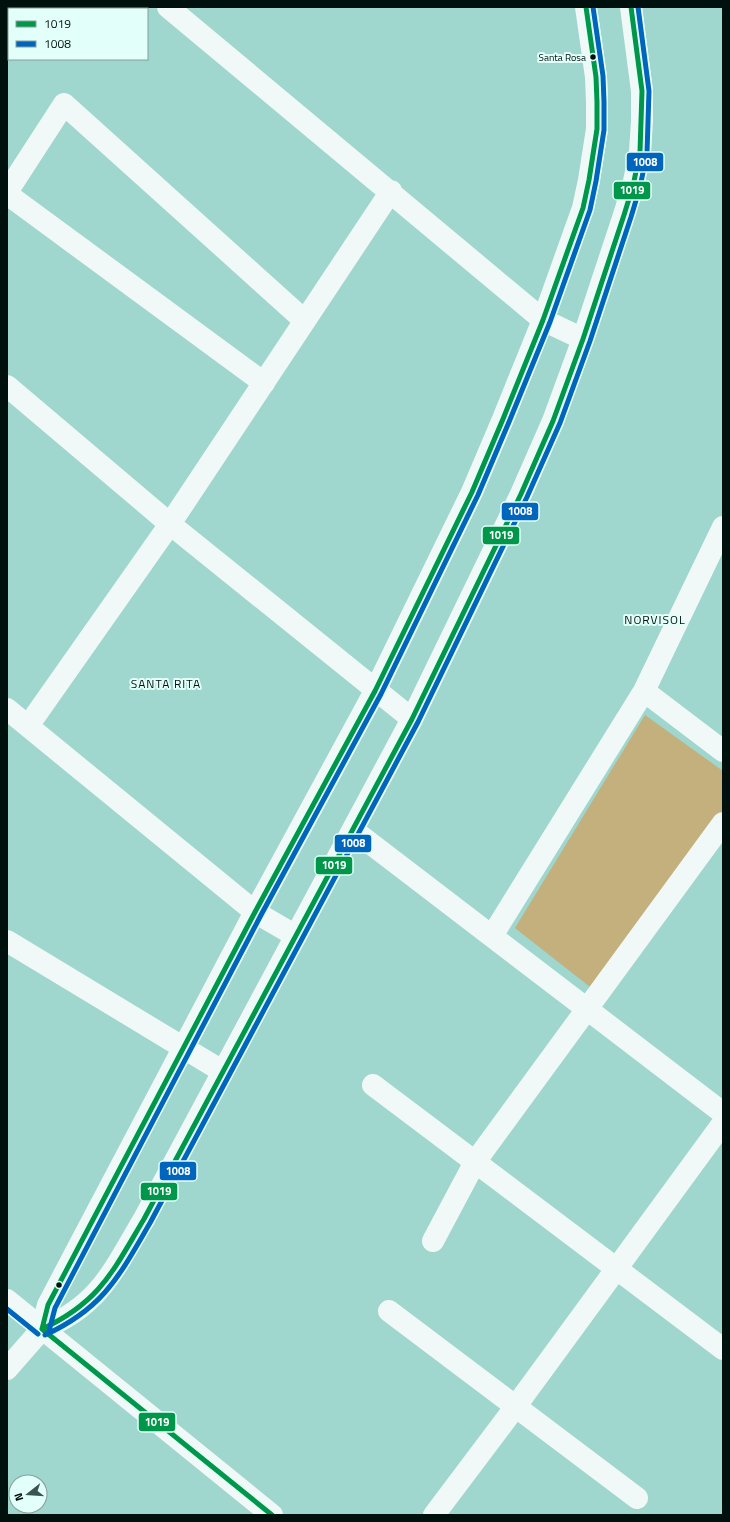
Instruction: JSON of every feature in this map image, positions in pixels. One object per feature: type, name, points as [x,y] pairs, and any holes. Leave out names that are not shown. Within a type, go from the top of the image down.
[{"type":"street","points":[[168,7],[391,191],[544,320],[584,339]]},
{"type":"street","points":[[7,1369],[42,1329],[48,1305],[184,1050],[255,912],[375,690],[472,492],[544,320],[582,208],[594,152],[597,129],[596,77],[586,7]]},
{"type":"street","points":[[42,1329],[60,1322],[76,1312],[102,1287],[144,1219],[412,718],[534,466],[584,339],[633,186],[640,152],[642,91],[631,7]]},
{"type":"street","points":[[264,384],[7,193],[64,104],[305,321]]},
{"type":"street","points":[[28,726],[170,524],[391,191]]},
{"type":"street","points":[[7,386],[170,524],[375,690],[412,718]]},
{"type":"street","points":[[492,936],[644,691],[723,527]]},
{"type":"street","points":[[644,691],[723,752]]},
{"type":"street","points":[[7,709],[255,912],[296,936]]},
{"type":"street","points":[[433,1241],[475,1162],[723,823]]},
{"type":"street","points":[[353,830],[723,1113]]},
{"type":"street","points":[[7,941],[184,1050],[222,1071]]},
{"type":"street","points":[[373,1085],[723,1348]]},
{"type":"street","points":[[434,1515],[516,1406],[723,1122]]},
{"type":"street","points":[[7,1300],[272,1515]]},
{"type":"street","points":[[389,1311],[638,1498]]},
{"type":"shaded area","points":[[645,715],[723,771],[723,811],[599,994],[515,928]]},
{"type":"transit line","name":"1019","points":[[42,1329],[48,1305],[255,912],[375,691],[472,492],[503,419],[543,320],[583,208],[589,180],[597,129],[597,102],[596,77],[586,7]]},
{"type":"transit line","name":"1008","points":[[49,1331],[55,1308],[261,915],[381,694],[478,495],[509,422],[550,322],[590,210],[596,181],[604,130],[604,102],[603,76],[593,7]]},
{"type":"transit line","name":"1019","points":[[42,1329],[62,1319],[92,1296],[113,1270],[144,1219],[412,719],[521,494],[553,421],[583,339],[633,186],[640,152],[642,91],[631,7]]},
{"type":"transit line","name":"1008","points":[[45,1335],[65,1325],[82,1314],[96,1302],[119,1275],[150,1223],[418,722],[527,497],[560,423],[590,341],[640,187],[647,153],[649,91],[638,7]]},
{"type":"transit line","name":"1008","points":[[7,1309],[38,1334]]},
{"type":"transit line","name":"1019","points":[[42,1329],[272,1515]]},
{"type":"place","name":"Santa Rosa","points":[[593,57]]},
{"type":"district","name":"NORVISOL","points":[[655,619]]},
{"type":"district","name":"SANTA RITA","points":[[166,683]]}]
